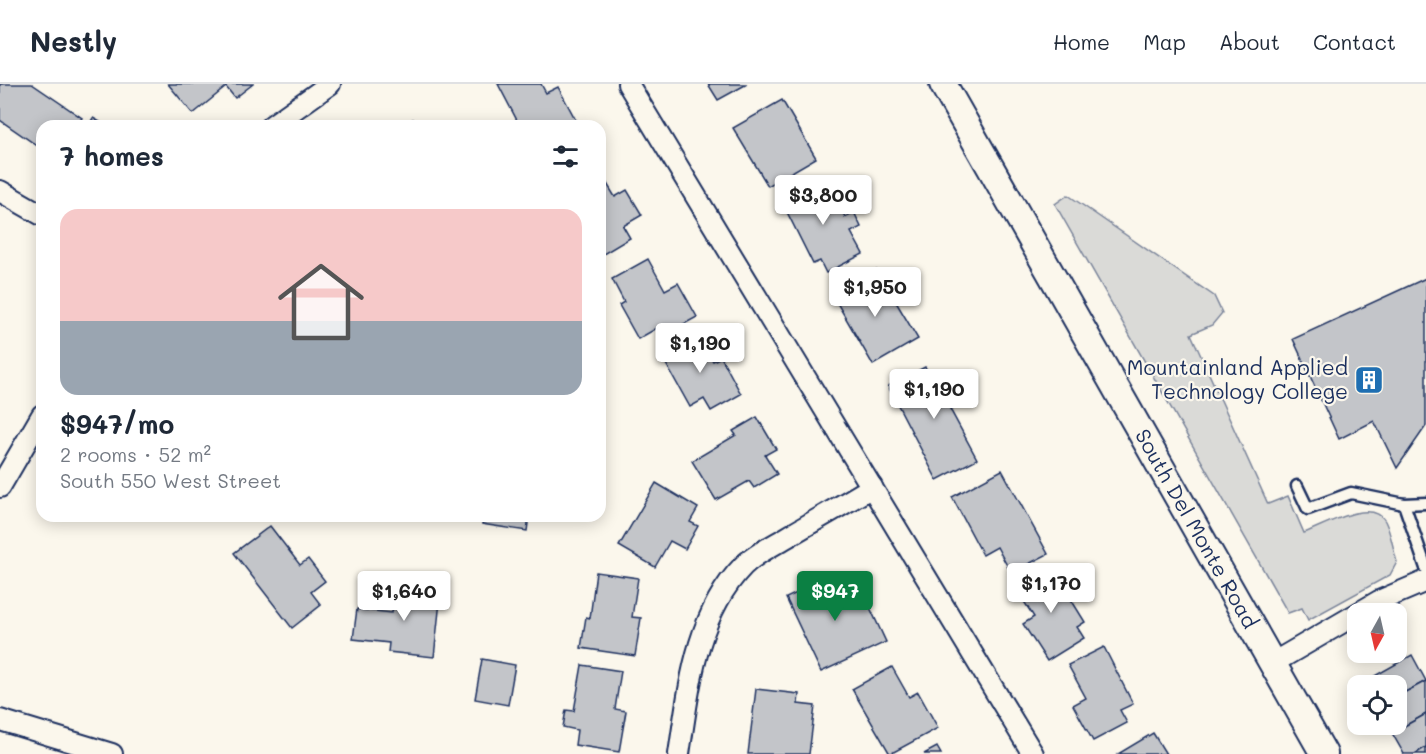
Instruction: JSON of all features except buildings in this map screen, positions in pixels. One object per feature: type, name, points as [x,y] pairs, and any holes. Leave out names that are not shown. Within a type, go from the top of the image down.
[{"type":"street","points":[[279,120],[330,84]]},
{"type":"street","points":[[628,84],[1033,754]]},
{"type":"street","name":"South Del Monte Road","points":[[943,84],[1324,754]]},
{"type":"street","points":[[0,191],[36,212]]},
{"type":"street","points":[[0,487],[36,425]]},
{"type":"street","points":[[679,754],[690,683],[705,628],[728,586],[744,566],[769,548],[872,487]]},
{"type":"street","points":[[1271,664],[1379,601],[1426,581]]},
{"type":"street","points":[[0,720],[112,754]]},
{"type":"lane","points":[[1297,486],[1308,509],[1351,493],[1404,504],[1426,503]]},
{"type":"lane","points":[[1404,504],[1426,568]]},
{"type":"shaded area","points":[[1068,195],[1214,296],[1222,313],[1212,325],[1191,334],[1268,504],[1288,496],[1304,533],[1347,515],[1359,512],[1379,514],[1387,526],[1397,562],[1390,575],[1308,620],[1302,608],[1288,613],[1055,204]]},
{"type":"place","name":"Mountainland Applied Technology College","points":[[1369,380]]}]
